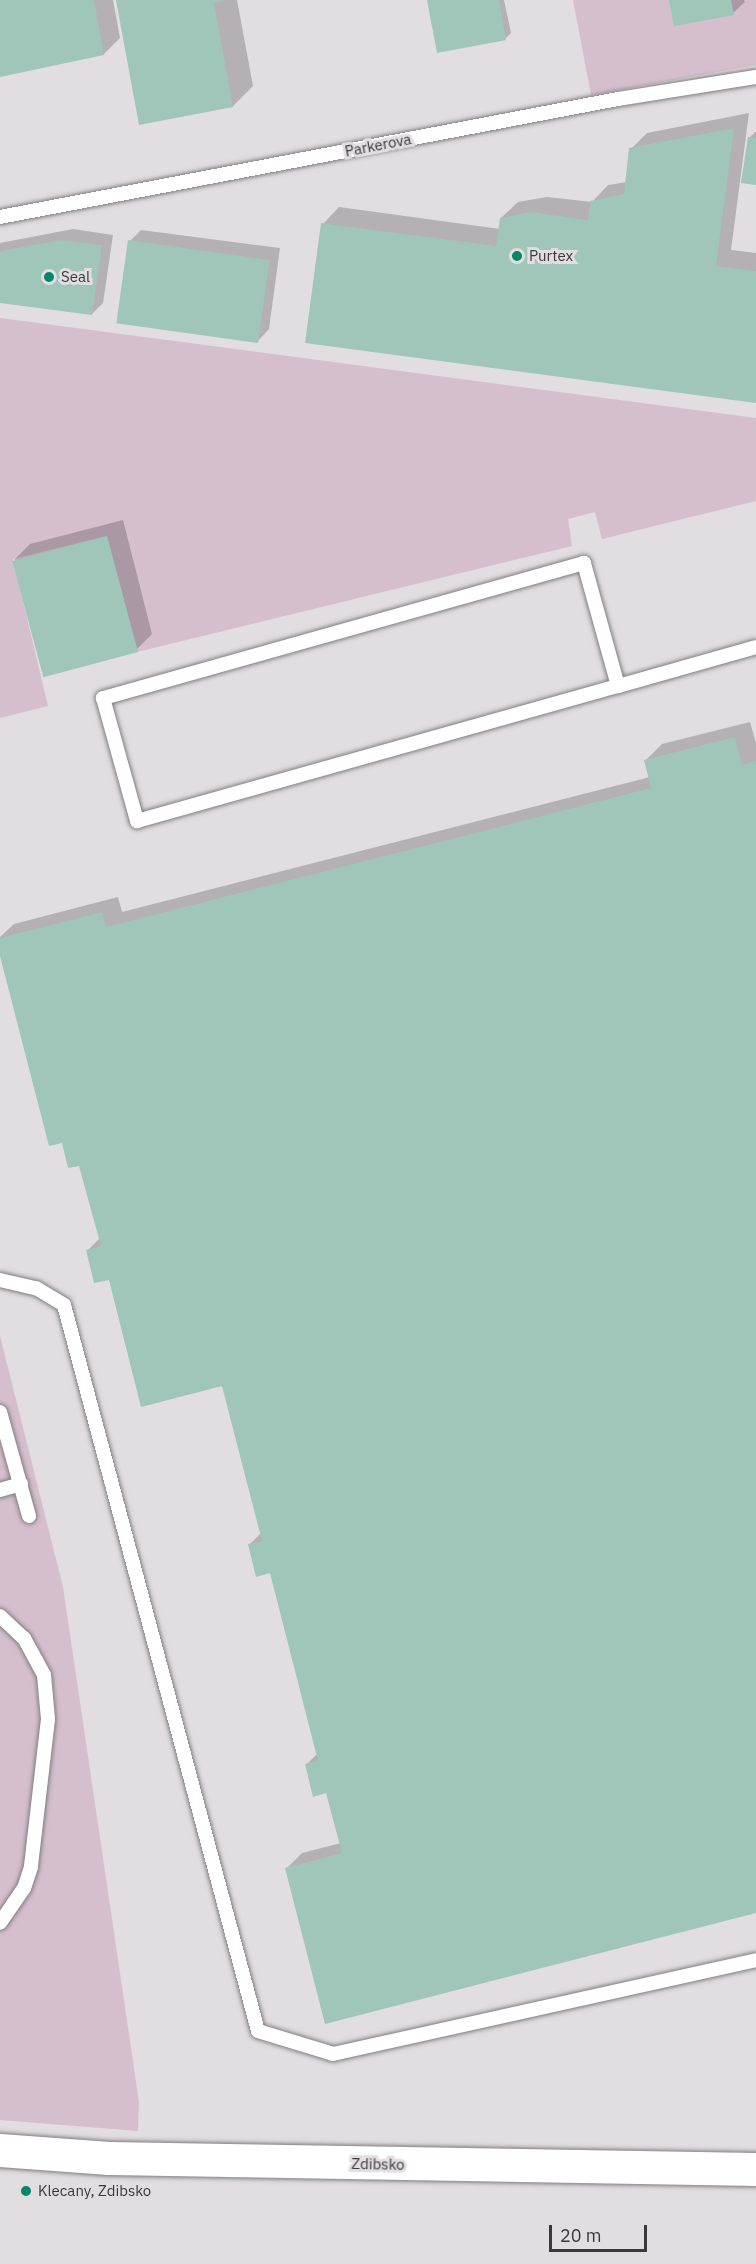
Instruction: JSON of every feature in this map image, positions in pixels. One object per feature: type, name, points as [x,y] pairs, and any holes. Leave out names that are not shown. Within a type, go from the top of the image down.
[{"type":"main road","name":"Zdibsko","points":[[0,2150],[132,2158],[756,2169]]},
{"type":"lane","name":"Parkerova","points":[[0,217],[618,99],[756,77]]},
{"type":"lane","points":[[618,686],[584,562],[103,698],[137,821],[618,686],[756,647]]},
{"type":"lane","points":[[0,1280],[36,1288],[64,1305],[258,2031],[333,2054],[756,1960]]},
{"type":"lane","points":[[0,1412],[29,1516]]},
{"type":"lane","points":[[0,1490],[21,1484]]},
{"type":"lane","points":[[0,1616],[24,1638],[44,1675],[48,1719],[31,1867],[24,1888],[0,1923]]},
{"type":"shaded area","points":[[573,0],[756,0],[756,65],[591,95]]},
{"type":"shaded area","points":[[0,318],[756,418],[756,501],[602,539],[595,512],[568,519],[572,546],[137,652],[107,536],[13,559],[48,706],[0,718]]},
{"type":"shaded area","points":[[0,1336],[63,1587],[139,2102],[138,2131],[0,2120]]},
{"type":"building","points":[[0,0],[94,0],[104,55],[0,77]]},
{"type":"building","points":[[116,0],[226,0],[214,3],[233,107],[139,125]]},
{"type":"building","points":[[427,0],[499,0],[506,40],[437,53]]},
{"type":"building","points":[[669,0],[731,0],[734,15],[674,26]]},
{"type":"building","name":"Purtex","points":[[734,128],[716,266],[756,271],[756,403],[305,343],[321,223],[496,246],[500,218],[530,212],[588,220],[590,201],[624,194],[629,148]]},
{"type":"building","points":[[748,137],[756,138],[756,185],[741,183]]},
{"type":"building","name":"Seal","points":[[61,240],[102,245],[92,315],[0,303],[0,251]]},
{"type":"building","points":[[128,240],[270,260],[258,343],[116,323]]},
{"type":"building","points":[[107,536],[138,652],[43,677],[12,561]]},
{"type":"building","points":[[735,737],[742,765],[756,761],[756,1913],[325,2024],[285,1868],[342,1853],[326,1793],[313,1797],[305,1764],[318,1761],[270,1573],[256,1577],[248,1544],[262,1541],[222,1386],[141,1407],[109,1280],[94,1283],[86,1250],[101,1246],[79,1166],[68,1168],[62,1143],[49,1146],[0,956],[0,938],[102,912],[106,927],[651,788],[644,760]]},
{"type":"place","name":"Purtex","points":[[517,256]]},
{"type":"place","name":"Seal","points":[[49,277]]},
{"type":"place","name":"Klecany, Zdibsko","points":[[26,2191]]}]
